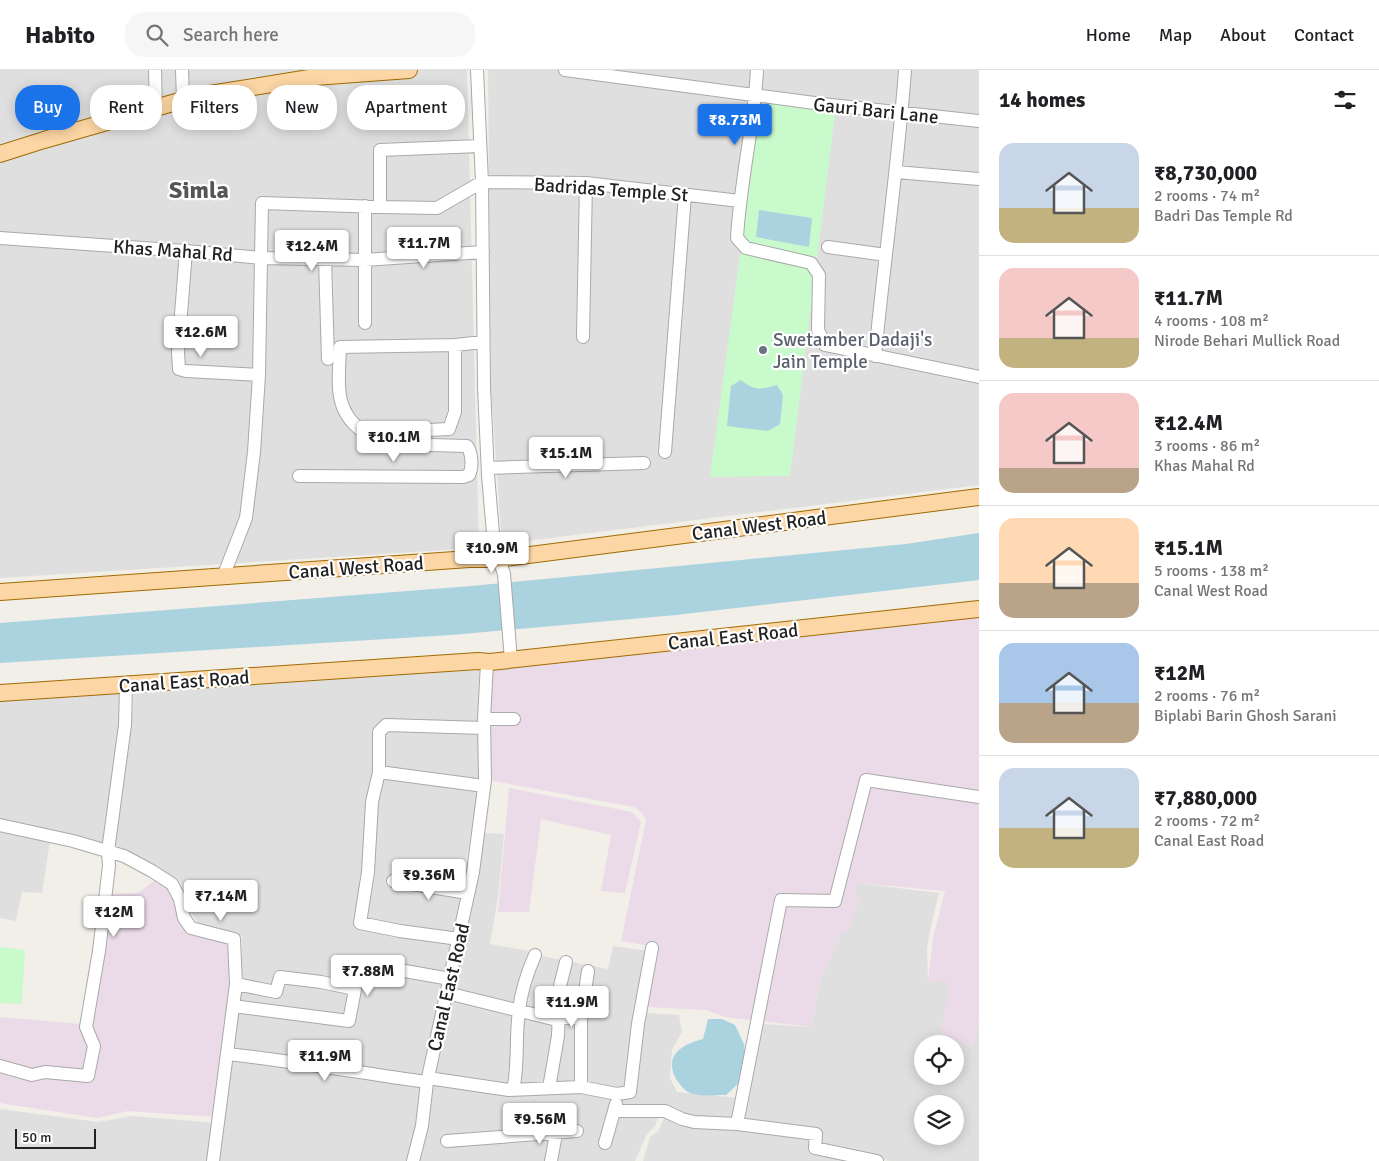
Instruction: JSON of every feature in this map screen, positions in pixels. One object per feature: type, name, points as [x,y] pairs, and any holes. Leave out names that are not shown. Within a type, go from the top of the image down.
[{"type":"main road","points":[[257,86],[315,77],[409,70]]},
{"type":"main road","points":[[0,154],[90,127]]},
{"type":"main road","name":"Canal West Road","points":[[0,592],[469,559],[501,566],[979,497]]},
{"type":"main road","name":"Canal East Road","points":[[0,693],[478,661],[487,662],[510,652],[979,609]]},
{"type":"street","points":[[155,70],[155,85]]},
{"type":"street","points":[[182,70],[182,85]]},
{"type":"street","points":[[478,70],[482,182],[483,345],[488,472],[494,545],[501,566],[510,652]]},
{"type":"street","name":"Gauri Bari Lane","points":[[565,70],[979,121]]},
{"type":"street","points":[[757,70],[756,95],[740,200],[737,238],[746,248],[811,262],[819,275],[818,330],[825,344],[979,377]]},
{"type":"street","points":[[876,356],[905,70]]},
{"type":"street","points":[[380,206],[380,150],[480,146]]},
{"type":"street","points":[[896,172],[979,179]]},
{"type":"street","points":[[223,577],[246,518],[254,452],[259,375],[262,203],[436,208],[482,182]]},
{"type":"street","name":"Badridas Temple St","points":[[482,182],[586,183],[740,200]]},
{"type":"street","points":[[583,337],[586,183]]},
{"type":"street","points":[[665,452],[684,194]]},
{"type":"street","points":[[365,206],[366,323]]},
{"type":"street","name":"Khas Mahal Rd","points":[[0,238],[261,258],[364,260],[483,252]]},
{"type":"street","points":[[828,247],[886,255]]},
{"type":"street","points":[[186,251],[178,352],[179,369],[259,375]]},
{"type":"street","points":[[325,259],[328,359]]},
{"type":"street","points":[[455,345],[455,412],[449,429],[365,434],[354,426],[344,413],[339,394],[340,347],[455,345],[470,345],[476,348],[483,345]]},
{"type":"street","points":[[430,445],[467,446],[471,451],[471,471],[469,475]]},
{"type":"street","points":[[471,451],[487,450]]},
{"type":"street","points":[[300,476],[463,477],[488,472],[644,463]]},
{"type":"street","name":"Canal East Road","points":[[413,1161],[422,1126],[427,1080],[468,893],[484,786],[487,662]]},
{"type":"street","points":[[0,1066],[32,1075],[45,1072],[88,1076],[94,1046],[86,1027],[99,951],[109,866],[108,851],[125,725],[126,685]]},
{"type":"street","points":[[459,939],[400,931],[360,923],[368,872],[372,802],[379,772],[379,732],[386,725],[416,727],[484,724],[514,719]]},
{"type":"street","points":[[379,772],[484,786]]},
{"type":"street","points":[[737,1124],[781,900],[835,901],[866,780],[979,797]]},
{"type":"street","points":[[0,825],[73,841],[124,856],[172,884],[180,899],[184,918],[190,928],[234,939],[236,984],[214,1161]]},
{"type":"street","points":[[393,881],[468,893]]},
{"type":"street","points":[[227,1054],[282,1060],[354,1073],[513,1090],[580,1087],[618,1094],[630,1092],[638,1024],[652,948]]},
{"type":"street","points":[[513,1090],[516,1078],[518,1012],[525,979],[535,955]]},
{"type":"street","points":[[549,1088],[558,1036],[560,986],[566,962]]},
{"type":"street","points":[[233,1006],[349,1021],[360,963],[450,979]]},
{"type":"street","points":[[580,1087],[581,1019],[588,971]]},
{"type":"street","points":[[236,984],[276,992],[280,977],[321,982],[355,990]]},
{"type":"street","points":[[446,993],[553,1019],[559,1017],[581,1019]]},
{"type":"street","points":[[605,1143],[616,1111],[618,1094]]},
{"type":"street","points":[[616,1111],[665,1111],[682,1120],[694,1122],[737,1124],[816,1134],[815,1148],[877,1161]]},
{"type":"street","points":[[447,1141],[577,1131]]},
{"type":"street","points":[[552,1161],[556,1134]]},
{"type":"shaded area","points":[[0,70],[467,70],[479,548],[0,578]]},
{"type":"shaded area","points":[[488,70],[979,70],[979,485],[502,544],[491,390]]},
{"type":"shaded area","points":[[979,611],[979,1023],[973,1045],[964,1044],[964,1035],[940,1035],[950,982],[928,981],[933,938],[945,891],[857,883],[854,895],[860,901],[847,933],[840,934],[820,982],[811,1027],[725,1017],[706,1010],[645,1007],[656,947],[621,941],[646,820],[642,813],[634,807],[488,780],[490,666]]},
{"type":"shaded area","points":[[483,670],[480,779],[454,933],[419,1093],[417,1125],[409,1161],[219,1161],[242,973],[242,936],[199,925],[190,911],[182,883],[125,849],[115,848],[131,728],[134,690]]},
{"type":"shaded area","points":[[123,688],[108,851],[51,834],[42,893],[22,892],[16,921],[0,918],[0,696]]},
{"type":"shaded area","points":[[509,788],[632,812],[641,822],[625,893],[601,891],[611,835],[541,819],[529,912],[498,912]]},
{"type":"shaded area","points":[[482,833],[504,834],[498,897],[490,944],[608,969],[613,946],[648,951],[629,1091],[512,1087],[431,1076]]},
{"type":"shaded area","points":[[155,880],[169,887],[183,922],[232,941],[233,984],[217,1117],[128,1111],[97,1118],[0,1103],[0,1017],[92,1025],[112,894],[138,893]]},
{"type":"shaded area","points":[[857,883],[939,893],[927,949],[928,981],[950,981],[973,1045],[979,1023],[979,1161],[890,1161],[817,1147],[819,1133],[740,1122],[762,1024],[811,1027],[820,982],[840,934]]},
{"type":"shaded area","points":[[645,1013],[679,1015],[682,1032],[672,1050],[670,1078],[677,1092],[739,1098],[736,1122],[619,1109],[621,1096],[634,1092]]},
{"type":"shaded area","points":[[427,1082],[582,1090],[615,1096],[612,1113],[659,1114],[655,1126],[647,1134],[635,1161],[416,1161]]},
{"type":"shaded area","points":[[0,1109],[98,1122],[132,1116],[216,1123],[211,1161],[0,1161]]},
{"type":"shaded area","points":[[666,1114],[814,1137],[812,1150],[867,1161],[643,1161],[650,1137],[658,1131]]},
{"type":"green space","points":[[761,101],[835,113],[790,476],[710,477]]},
{"type":"green space","points":[[0,947],[25,950],[22,1004],[0,1003]]},
{"type":"water","points":[[759,210],[812,218],[809,247],[756,237]]},
{"type":"water","points":[[741,380],[754,388],[766,388],[777,385],[783,395],[780,424],[768,431],[727,426],[731,386]]},
{"type":"water","points":[[979,533],[979,580],[676,615],[451,635],[0,663],[0,623],[471,586],[906,544]]},
{"type":"water","points":[[708,1019],[722,1019],[735,1025],[744,1044],[745,1054],[739,1083],[726,1095],[690,1093],[679,1083],[673,1071],[672,1063],[677,1052],[689,1044],[703,1039]]},
{"type":"place","name":"Swetamber Dadaji's Jain Temple","points":[[763,350]]},
{"type":"district","name":"Simla","points":[[199,190]]}]
